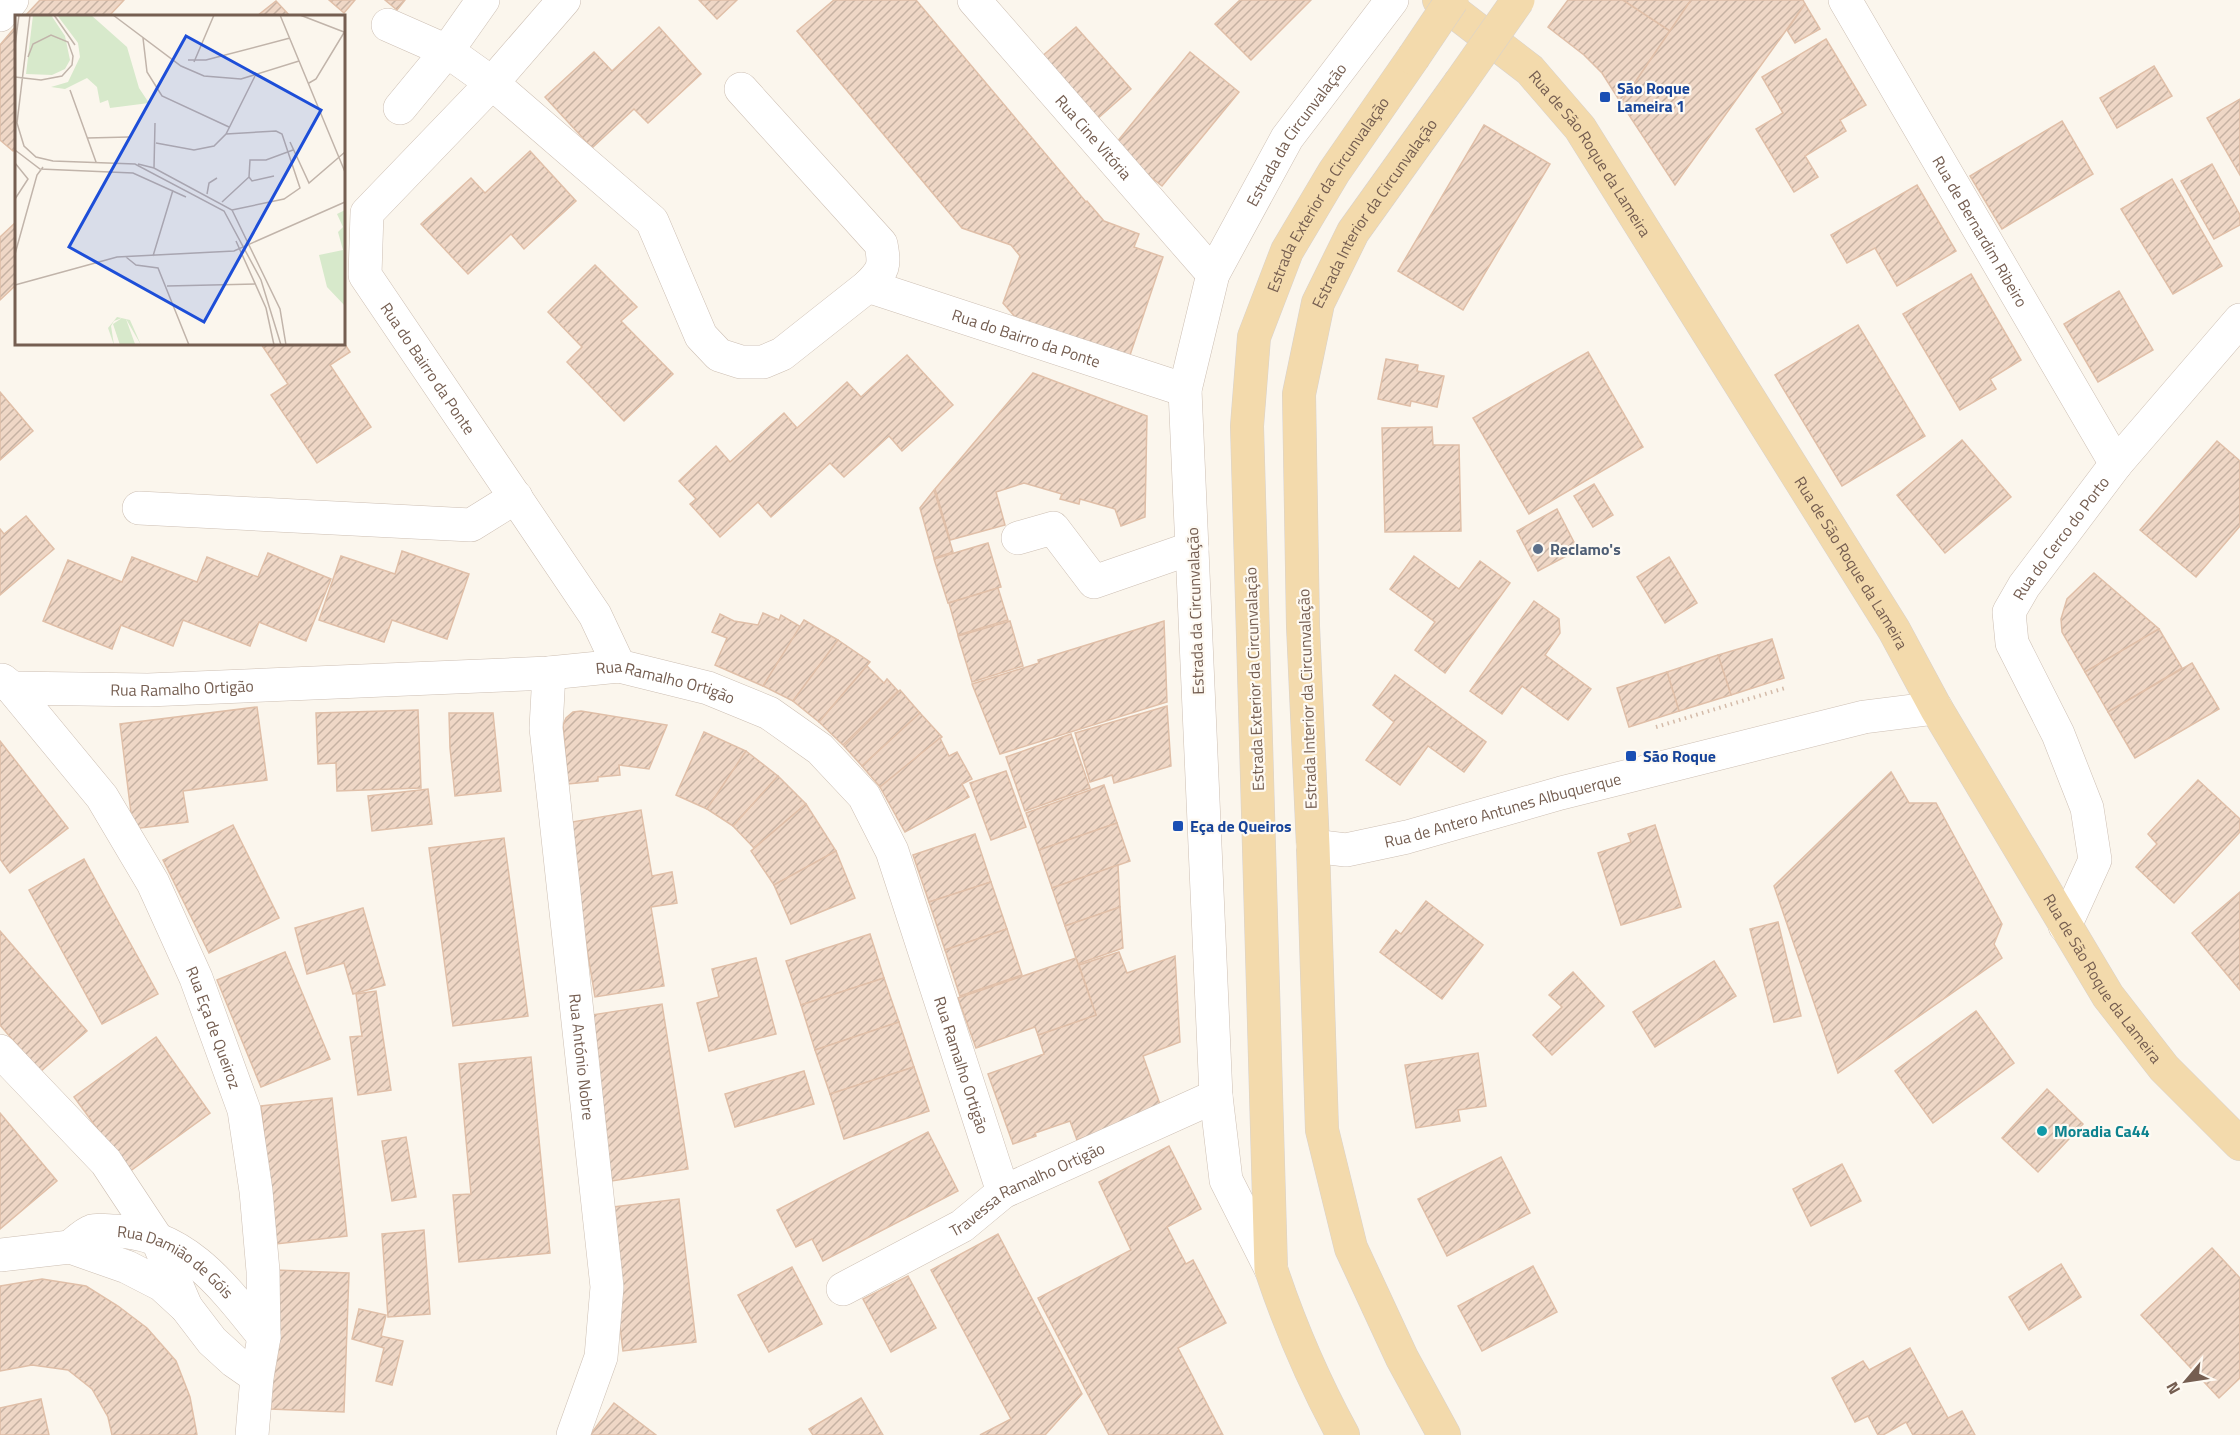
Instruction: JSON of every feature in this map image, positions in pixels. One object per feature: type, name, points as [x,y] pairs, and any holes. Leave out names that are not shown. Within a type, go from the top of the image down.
[{"type":"main road","name":"Rua de São Roque da Lameira","points":[[1439,0],[1530,70],[1580,128],[1894,630],[1936,708],[2108,996],[2164,1068],[2240,1144]]},
{"type":"main road","name":"Estrada Exterior da Circunvalação","points":[[1343,1435],[1329,1411],[1297,1339],[1271,1269],[1246,426],[1254,337],[1287,251],[1334,172],[1452,0]]},
{"type":"main road","name":"Estrada Interior da Circunvalação","points":[[1444,1435],[1402,1358],[1351,1248],[1322,1130],[1314,846],[1303,626],[1299,394],[1318,303],[1353,232],[1518,0]]},
{"type":"street","points":[[0,15],[12,0]]},
{"type":"street","points":[[400,108],[447,51],[483,0]]},
{"type":"street","name":"Rua do Bairro da Ponte","points":[[564,0],[492,83],[367,213],[365,275],[595,615],[619,666]]},
{"type":"street","name":"Rua Cine Vitória","points":[[974,0],[1213,274]]},
{"type":"street","name":"Estrada da Circunvalação","points":[[1271,1269],[1226,1180],[1216,1096],[1185,390],[1213,274],[1287,138],[1392,0]]},
{"type":"street","name":"Rua de Bernardim Ribeiro","points":[[1845,0],[2116,464]]},
{"type":"street","points":[[388,25],[447,51],[492,83],[652,221],[701,336],[719,355],[741,362],[764,362],[782,354],[868,286],[881,273],[884,260],[881,243],[741,89]]},
{"type":"street","name":"Rua do Bairro da Ponte","points":[[868,286],[1185,390]]},
{"type":"street","name":"Rua do Cerco do Porto","points":[[2066,926],[2095,861],[2087,808],[2058,734],[2012,643],[2009,612],[2024,586],[2116,464],[2240,320]]},
{"type":"street","points":[[139,508],[471,525],[516,497]]},
{"type":"street","points":[[1018,538],[1053,528],[1094,582],[1192,548]]},
{"type":"street","name":"Rua Ramalho Ortigão","points":[[6,683],[148,690],[549,673],[619,666],[708,688],[769,713],[820,749],[864,796],[891,851],[1003,1192]]},
{"type":"street","name":"Rua António Nobre","points":[[549,673],[546,729],[607,1287],[601,1357],[573,1435]]},
{"type":"street","name":"Rua Eça de Queiroz","points":[[6,683],[102,797],[153,883],[196,978],[244,1110],[256,1191],[263,1271],[264,1336],[257,1377],[252,1435]]},
{"type":"street","name":"Rua de Antero Antunes Albuquerque","points":[[1314,846],[1346,850],[1407,837],[1561,793],[1864,717],[1936,708]]},
{"type":"street","points":[[0,1051],[106,1162],[157,1239],[186,1307]]},
{"type":"street","name":"Travessa Ramalho Ortigão","points":[[843,1289],[962,1226],[1003,1192],[1216,1096]]},
{"type":"street","points":[[81,1239],[105,1211],[109,1191],[106,1162]]},
{"type":"street","name":"Rua Damião de Góis","points":[[0,1255],[81,1239],[136,1232],[171,1244],[207,1271],[231,1295],[264,1336]]},
{"type":"street","name":"Rua Damião de Góis","points":[[81,1239],[162,1285],[186,1307],[212,1341],[234,1361],[257,1377]]},
{"type":"path","points":[[1653,728],[1785,688]]},
{"type":"building","points":[[40,0],[124,0],[110,15],[26,15]]},
{"type":"building","points":[[329,0],[355,0],[344,13]]},
{"type":"building","points":[[385,0],[405,0],[397,10]]},
{"type":"building","points":[[699,0],[737,0],[717,19]]},
{"type":"building","points":[[834,0],[916,0],[1104,221],[1139,234],[1134,247],[1163,257],[1129,358],[1017,319],[1003,303],[1020,256],[1011,245],[962,228],[797,31]]},
{"type":"building","points":[[1240,0],[1311,0],[1251,60],[1215,24]]},
{"type":"building","points":[[1568,0],[1623,0],[1670,31],[1621,103],[1602,73],[1584,55],[1548,27]]},
{"type":"building","points":[[1623,0],[1691,0],[1670,31]]},
{"type":"building","points":[[1691,0],[1803,0],[1805,4],[1675,185],[1621,103]]},
{"type":"building","points":[[276,1],[289,15],[258,15]]},
{"type":"building","points":[[1805,4],[1820,29],[1795,43],[1787,30]]},
{"type":"building","points":[[15,27],[15,148],[13,151],[0,140],[0,45]]},
{"type":"building","points":[[659,27],[701,74],[648,123],[634,109],[592,148],[545,97],[594,52],[612,71]]},
{"type":"building","points":[[1076,27],[1131,89],[1096,120],[1040,58]]},
{"type":"building","points":[[1826,39],[1866,105],[1840,120],[1846,131],[1805,156],[1818,177],[1794,192],[1756,129],[1783,113],[1762,77]]},
{"type":"building","points":[[1190,52],[1239,92],[1162,186],[1113,147]]},
{"type":"building","points":[[2154,66],[2172,96],[2117,128],[2100,98]]},
{"type":"building","points":[[2240,99],[2240,175],[2207,118]]},
{"type":"building","points":[[2062,121],[2093,174],[2002,229],[1970,176]]},
{"type":"building","points":[[1484,125],[1550,164],[1463,310],[1398,271]]},
{"type":"building","points":[[530,151],[576,201],[524,249],[511,234],[468,274],[421,224],[471,178],[485,193]]},
{"type":"building","points":[[2212,164],[2240,215],[2240,225],[2214,239],[2181,181]]},
{"type":"building","points":[[2172,179],[2222,266],[2173,294],[2121,209]]},
{"type":"building","points":[[1917,185],[1956,251],[1897,286],[1875,248],[1847,263],[1831,235]]},
{"type":"building","points":[[15,223],[15,286],[0,300],[0,237]]},
{"type":"building","points":[[595,265],[637,307],[621,321],[673,374],[624,421],[567,362],[582,347],[548,312]]},
{"type":"building","points":[[1971,274],[2021,360],[1990,379],[1996,389],[1960,410],[1903,314]]},
{"type":"building","points":[[2119,291],[2153,350],[2098,382],[2064,324]]},
{"type":"building","points":[[1858,325],[1925,436],[1842,486],[1775,375]]},
{"type":"building","points":[[345,344],[350,352],[330,365],[371,427],[317,463],[271,395],[288,384],[262,345]]},
{"type":"building","points":[[1588,352],[1643,447],[1529,514],[1473,418]]},
{"type":"building","points":[[907,355],[953,405],[902,451],[889,436],[844,477],[830,463],[771,517],[758,502],[720,537],[690,504],[696,499],[679,481],[716,446],[730,462],[784,413],[797,428],[847,382],[861,397]]},
{"type":"building","points":[[1386,359],[1418,365],[1417,371],[1444,376],[1437,407],[1411,401],[1410,406],[1378,399]]},
{"type":"building","points":[[1033,373],[1147,416],[1145,517],[1121,526],[1115,509],[1080,499],[1079,504],[1060,499],[1062,494],[1024,483],[996,492],[1005,525],[950,540],[935,489]]},
{"type":"building","points":[[0,392],[33,431],[0,460]]},
{"type":"building","points":[[1432,427],[1433,445],[1459,445],[1461,531],[1385,532],[1382,428]]},
{"type":"building","points":[[1962,440],[2011,497],[1945,553],[1897,495]]},
{"type":"building","points":[[2217,441],[2240,461],[2240,526],[2196,577],[2140,530]]},
{"type":"building","points":[[1594,484],[1613,515],[1593,527],[1574,496]]},
{"type":"building","points":[[934,490],[953,552],[934,558],[920,508]]},
{"type":"building","points":[[1557,509],[1578,550],[1538,571],[1517,531]]},
{"type":"building","points":[[26,516],[54,549],[0,595],[0,529],[4,534]]},
{"type":"building","points":[[988,543],[1001,587],[948,603],[934,559]]},
{"type":"building","points":[[402,551],[469,574],[447,639],[392,620],[384,642],[319,620],[341,556],[395,574]]},
{"type":"building","points":[[268,553],[331,579],[306,641],[259,622],[250,646],[183,620],[173,646],[121,625],[112,649],[43,621],[68,560],[122,582],[132,557],[197,582],[207,557],[258,577]]},
{"type":"building","points":[[1414,556],[1459,589],[1480,561],[1510,583],[1445,673],[1415,650],[1435,622],[1390,589]]},
{"type":"building","points":[[1669,557],[1697,603],[1665,623],[1637,577]]},
{"type":"building","points":[[2094,573],[2159,629],[2085,672],[2062,632],[2061,619],[2067,599]]},
{"type":"building","points":[[998,588],[1008,620],[958,635],[949,603]]},
{"type":"building","points":[[1534,601],[1559,619],[1560,633],[1545,655],[1591,689],[1568,720],[1522,686],[1502,714],[1470,691]]},
{"type":"building","points":[[763,613],[779,620],[781,615],[801,627],[763,686],[715,665],[727,638],[712,632],[720,614],[734,621],[758,625]]},
{"type":"building","points":[[804,620],[838,640],[793,701],[763,686]]},
{"type":"building","points":[[1010,621],[1023,666],[972,682],[958,636]]},
{"type":"building","points":[[1164,621],[1167,702],[1000,754],[972,684],[1039,663],[1038,660]]},
{"type":"building","points":[[2159,629],[2182,668],[2108,712],[2085,672]]},
{"type":"building","points":[[1772,639],[1784,678],[1731,695],[1718,655]]},
{"type":"building","points":[[838,640],[870,662],[819,722],[793,701]]},
{"type":"building","points":[[1718,655],[1731,695],[1679,711],[1667,672]]},
{"type":"building","points":[[2192,663],[2219,709],[2135,758],[2108,712]]},
{"type":"building","points":[[867,666],[884,683],[887,679],[898,691],[843,745],[819,722]]},
{"type":"building","points":[[1667,672],[1679,711],[1629,727],[1617,688]]},
{"type":"building","points":[[1395,675],[1486,742],[1464,772],[1428,746],[1400,785],[1366,760],[1394,722],[1373,705]]},
{"type":"building","points":[[900,690],[920,713],[862,766],[844,746]]},
{"type":"building","points":[[1167,706],[1171,766],[1114,783],[1112,775],[1090,782],[1075,733]]},
{"type":"building","points":[[257,707],[267,780],[183,791],[188,822],[133,829],[120,724]]},
{"type":"building","points":[[418,710],[421,788],[337,791],[336,763],[318,764],[316,713]]},
{"type":"building","points":[[581,711],[667,725],[649,769],[619,765],[620,775],[598,777],[598,781],[568,784],[563,725],[566,718],[573,712]]},
{"type":"building","points":[[449,713],[493,713],[501,791],[455,796]]},
{"type":"building","points":[[920,713],[942,737],[880,787],[862,766]]},
{"type":"building","points":[[704,732],[746,751],[707,809],[676,795]]},
{"type":"building","points":[[1071,734],[1090,788],[1025,811],[1006,757]]},
{"type":"building","points":[[940,738],[949,756],[957,752],[972,779],[962,784],[969,797],[905,832],[880,787]]},
{"type":"building","points":[[0,741],[68,828],[10,873],[0,859]]},
{"type":"building","points":[[746,751],[778,776],[733,826],[707,809]]},
{"type":"building","points":[[1006,771],[1026,827],[991,840],[970,783]]},
{"type":"building","points":[[1891,772],[1909,803],[1936,803],[2002,924],[1994,944],[2002,958],[1838,1073],[1774,886]]},
{"type":"building","points":[[778,776],[806,804],[754,848],[733,826]]},
{"type":"building","points":[[2198,780],[2240,819],[2240,832],[2174,903],[2136,867],[2157,844],[2148,834]]},
{"type":"building","points":[[1104,785],[1117,823],[1039,850],[1026,813]]},
{"type":"building","points":[[428,789],[432,824],[372,831],[368,796]]},
{"type":"building","points":[[806,804],[836,851],[774,885],[751,851]]},
{"type":"building","points":[[641,810],[652,876],[672,872],[677,903],[651,907],[664,986],[595,997],[566,823]]},
{"type":"building","points":[[1117,823],[1130,861],[1052,888],[1039,850]]},
{"type":"building","points":[[233,825],[279,918],[209,953],[163,860]]},
{"type":"building","points":[[1655,825],[1681,907],[1621,925],[1598,853],[1631,842],[1628,834]]},
{"type":"building","points":[[975,834],[991,882],[929,902],[913,855]]},
{"type":"building","points":[[504,838],[528,1016],[453,1026],[429,848]]},
{"type":"building","points":[[836,851],[855,898],[791,924],[774,885]]},
{"type":"building","points":[[84,859],[158,994],[102,1024],[29,890]]},
{"type":"building","points":[[1118,865],[1120,907],[1065,926],[1052,888]]},
{"type":"building","points":[[991,882],[1007,929],[945,950],[929,902]]},
{"type":"building","points":[[2240,892],[2240,990],[2192,933]]},
{"type":"building","points":[[1426,901],[1483,945],[1442,999],[1380,952],[1396,930],[1401,934]]},
{"type":"building","points":[[1120,907],[1123,948],[1078,964],[1065,926]]},
{"type":"building","points":[[363,908],[385,985],[353,994],[344,963],[307,974],[295,928]]},
{"type":"building","points":[[1778,922],[1801,1016],[1774,1022],[1750,929]]},
{"type":"building","points":[[1007,929],[1022,975],[960,996],[945,950]]},
{"type":"building","points":[[0,931],[87,1031],[40,1072],[0,1025]]},
{"type":"building","points":[[870,934],[884,978],[801,1005],[786,961]]},
{"type":"building","points":[[285,952],[330,1059],[261,1087],[217,980]]},
{"type":"building","points":[[1119,952],[1127,973],[1175,956],[1180,1042],[1143,1056],[1162,1110],[1077,1140],[1070,1121],[1035,1133],[1036,1136],[1013,1144],[988,1074],[1044,1054],[1038,1035],[1096,1015],[1079,965]]},
{"type":"building","points":[[756,958],[776,1034],[709,1051],[697,1003],[719,997],[712,969]]},
{"type":"building","points":[[1076,958],[1096,1015],[1038,1035],[1035,1027],[976,1048],[958,998]]},
{"type":"building","points":[[1714,961],[1736,996],[1655,1047],[1633,1012]]},
{"type":"building","points":[[1573,972],[1604,1006],[1552,1055],[1533,1035],[1562,1007],[1549,995]]},
{"type":"building","points":[[884,978],[899,1022],[815,1050],[801,1005]]},
{"type":"building","points":[[376,991],[391,1090],[358,1095],[350,1037],[362,1036],[356,994]]},
{"type":"building","points":[[662,1004],[688,1169],[612,1181],[585,1016]]},
{"type":"building","points":[[1976,1011],[2014,1063],[1933,1123],[1895,1071]]},
{"type":"building","points":[[899,1022],[914,1067],[830,1094],[815,1050]]},
{"type":"building","points":[[156,1037],[210,1113],[129,1172],[74,1097]]},
{"type":"building","points":[[1478,1053],[1486,1106],[1458,1110],[1460,1121],[1416,1128],[1405,1065]]},
{"type":"building","points":[[531,1057],[550,1253],[459,1262],[453,1195],[471,1194],[459,1064]]},
{"type":"building","points":[[914,1067],[929,1111],[844,1139],[830,1094]]},
{"type":"building","points":[[804,1071],[814,1104],[735,1127],[725,1094]]},
{"type":"building","name":"Moradia Ca44","points":[[2047,1089],[2083,1124],[2038,1172],[2002,1138]]},
{"type":"building","points":[[332,1098],[347,1236],[276,1244],[261,1106]]},
{"type":"building","points":[[0,1113],[57,1181],[0,1229]]},
{"type":"building","points":[[928,1132],[958,1191],[823,1261],[812,1239],[796,1247],[777,1210]]},
{"type":"building","points":[[406,1137],[416,1197],[392,1201],[382,1141]]},
{"type":"building","points":[[1169,1146],[1201,1209],[1167,1227],[1186,1264],[1193,1260],[1226,1323],[1178,1348],[1223,1435],[1109,1435],[1038,1298],[1131,1250],[1099,1182]]},
{"type":"building","points":[[1501,1157],[1530,1213],[1447,1256],[1418,1199]]},
{"type":"building","points":[[1842,1164],[1861,1201],[1811,1226],[1793,1189]]},
{"type":"building","points":[[679,1199],[696,1342],[623,1351],[605,1208]]},
{"type":"building","points":[[424,1230],[430,1314],[388,1317],[382,1234]]},
{"type":"building","points":[[998,1234],[1082,1394],[1045,1435],[980,1435],[1011,1419],[931,1270]]},
{"type":"building","points":[[2212,1248],[2240,1278],[2240,1378],[2219,1398],[2141,1315]]},
{"type":"building","points":[[2061,1264],[2081,1297],[2029,1330],[2009,1297]]},
{"type":"building","points":[[1533,1266],[1557,1312],[1482,1351],[1458,1306]]},
{"type":"building","points":[[792,1267],[822,1324],[769,1352],[738,1295]]},
{"type":"building","points":[[276,1270],[349,1273],[344,1412],[270,1409]]},
{"type":"building","points":[[908,1276],[936,1328],[891,1352],[863,1299]]},
{"type":"building","points":[[42,1279],[86,1286],[147,1328],[176,1361],[190,1397],[197,1435],[112,1435],[108,1417],[92,1389],[68,1370],[32,1365],[0,1371],[0,1286]]},
{"type":"building","points":[[359,1309],[386,1315],[381,1336],[403,1341],[392,1385],[376,1381],[384,1348],[352,1339]]},
{"type":"building","points":[[1910,1348],[1948,1418],[1962,1411],[1975,1435],[1913,1435],[1906,1422],[1883,1435],[1878,1435],[1868,1416],[1855,1422],[1832,1378],[1863,1361],[1869,1370]]},
{"type":"building","points":[[861,1398],[883,1435],[813,1435],[809,1429]]},
{"type":"building","points":[[41,1399],[49,1435],[0,1435],[0,1408]]},
{"type":"building","points":[[614,1403],[656,1435],[590,1435]]},
{"type":"place","name":"São Roque Lameira 1","points":[[1605,97]]},
{"type":"place","name":"Reclamo's","points":[[1538,549]]},
{"type":"place","name":"São Roque","points":[[1631,756]]},
{"type":"place","name":"Eça de Queiros","points":[[1178,826]]},
{"type":"place","name":"Moradia Ca44","points":[[2042,1131]]}]
